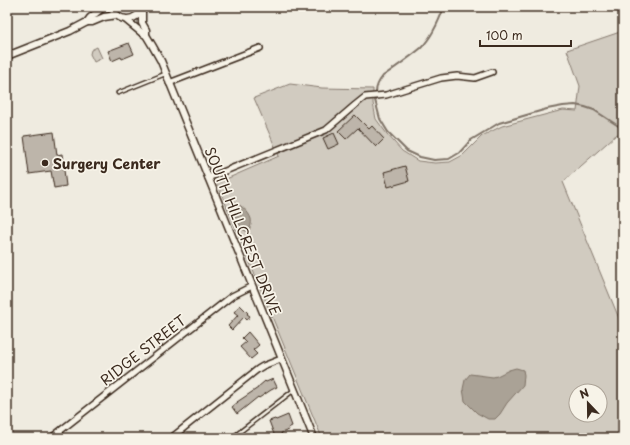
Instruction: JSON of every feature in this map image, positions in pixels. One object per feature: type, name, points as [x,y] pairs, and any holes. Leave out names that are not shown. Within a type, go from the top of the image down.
[{"type":"street","points":[[7,56],[70,31],[87,22],[103,7]]},
{"type":"street","points":[[111,7],[117,15]]},
{"type":"street","points":[[125,19],[134,17],[142,9]]},
{"type":"street","name":"SOUTH HILLCREST DRIVE","points":[[142,9],[142,23],[146,30],[146,35]]},
{"type":"street","points":[[87,22],[117,15]]},
{"type":"street","name":"SOUTH HILLCREST DRIVE","points":[[117,15],[125,19],[146,35],[156,52],[314,438]]},
{"type":"street","points":[[169,83],[260,48]]},
{"type":"street","points":[[208,178],[326,130],[365,97],[386,95],[441,78],[456,76],[475,78],[492,72]]},
{"type":"street","name":"RIDGE STREET","points":[[51,438],[232,296],[252,286]]},
{"type":"street","points":[[171,438],[258,369],[281,359]]},
{"type":"lane","points":[[118,93],[166,74]]},
{"type":"lane","points":[[232,438],[294,389]]},
{"type":"shaded area","points":[[623,31],[623,132],[616,135],[563,182],[623,328],[623,438],[322,438],[217,183],[279,156],[254,98],[290,84],[322,88],[373,89],[373,103],[376,119],[387,134],[402,151],[418,161],[435,163],[450,162],[463,155],[482,136],[502,126],[563,110],[577,111],[580,86],[567,50]]},
{"type":"shaded area","points":[[97,47],[102,58],[94,62],[90,54],[91,50]]},
{"type":"shaded area","points":[[235,203],[240,205],[250,216],[251,223],[248,232],[242,229],[231,207]]},
{"type":"shaded area","points":[[516,368],[523,370],[523,385],[495,419],[488,419],[477,413],[465,401],[463,389],[465,380],[470,374],[493,377]]},
{"type":"building","points":[[129,43],[134,54],[112,61],[108,51]]},
{"type":"building","points":[[355,115],[369,129],[372,126],[384,139],[376,147],[358,128],[346,139],[338,131]]},
{"type":"building","name":"Surgery Center","points":[[54,132],[57,155],[62,154],[66,186],[54,188],[51,171],[29,174],[24,136]]},
{"type":"building","points":[[334,133],[339,144],[328,149],[323,138]]},
{"type":"building","points":[[405,166],[409,181],[388,187],[384,172]]},
{"type":"building","points":[[240,305],[250,316],[247,320],[244,317],[232,330],[228,326],[238,315],[234,312]]},
{"type":"building","points":[[248,332],[259,345],[253,350],[257,354],[251,359],[240,347],[246,342],[242,338]]},
{"type":"building","points":[[273,379],[277,387],[259,398],[258,397],[237,414],[232,407],[237,402],[258,388],[265,381],[266,382]]},
{"type":"building","points":[[288,415],[292,426],[288,428],[289,430],[281,433],[282,435],[275,437],[269,421]]},
{"type":"waterway","points":[[376,92],[378,84],[383,76],[425,44],[435,29],[444,7]]},
{"type":"waterway","points":[[375,100],[380,119],[388,132],[407,151],[420,157],[434,160],[449,159],[459,153],[471,140],[499,123],[547,109],[563,106],[575,105],[594,110],[623,129]]},
{"type":"place","name":"Surgery Center","points":[[45,163]]}]
